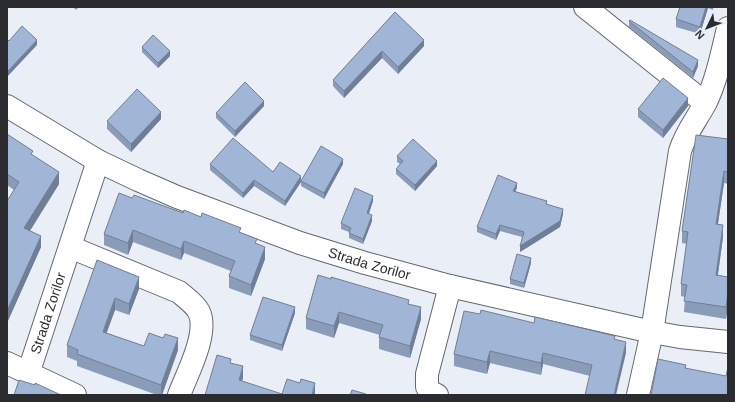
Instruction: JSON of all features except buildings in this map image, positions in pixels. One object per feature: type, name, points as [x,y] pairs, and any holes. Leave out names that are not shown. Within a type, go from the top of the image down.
[{"type":"street","points":[[585,7],[705,103]]},
{"type":"street","points":[[638,395],[652,332],[680,150],[683,139],[705,103],[716,76],[728,28]]},
{"type":"street","name":"Strada Zorilor","points":[[7,106],[98,161],[177,197],[300,243],[365,263],[450,286],[652,332],[680,337],[728,342]]},
{"type":"street","name":"Strada Zorilor","points":[[28,374],[98,161]]},
{"type":"street","points":[[70,247],[179,292],[192,302],[199,312],[202,322],[202,332],[200,342],[179,395]]},
{"type":"street","points":[[437,395],[427,387],[427,374],[450,286]]},
{"type":"street","points":[[7,363],[75,395]]}]
